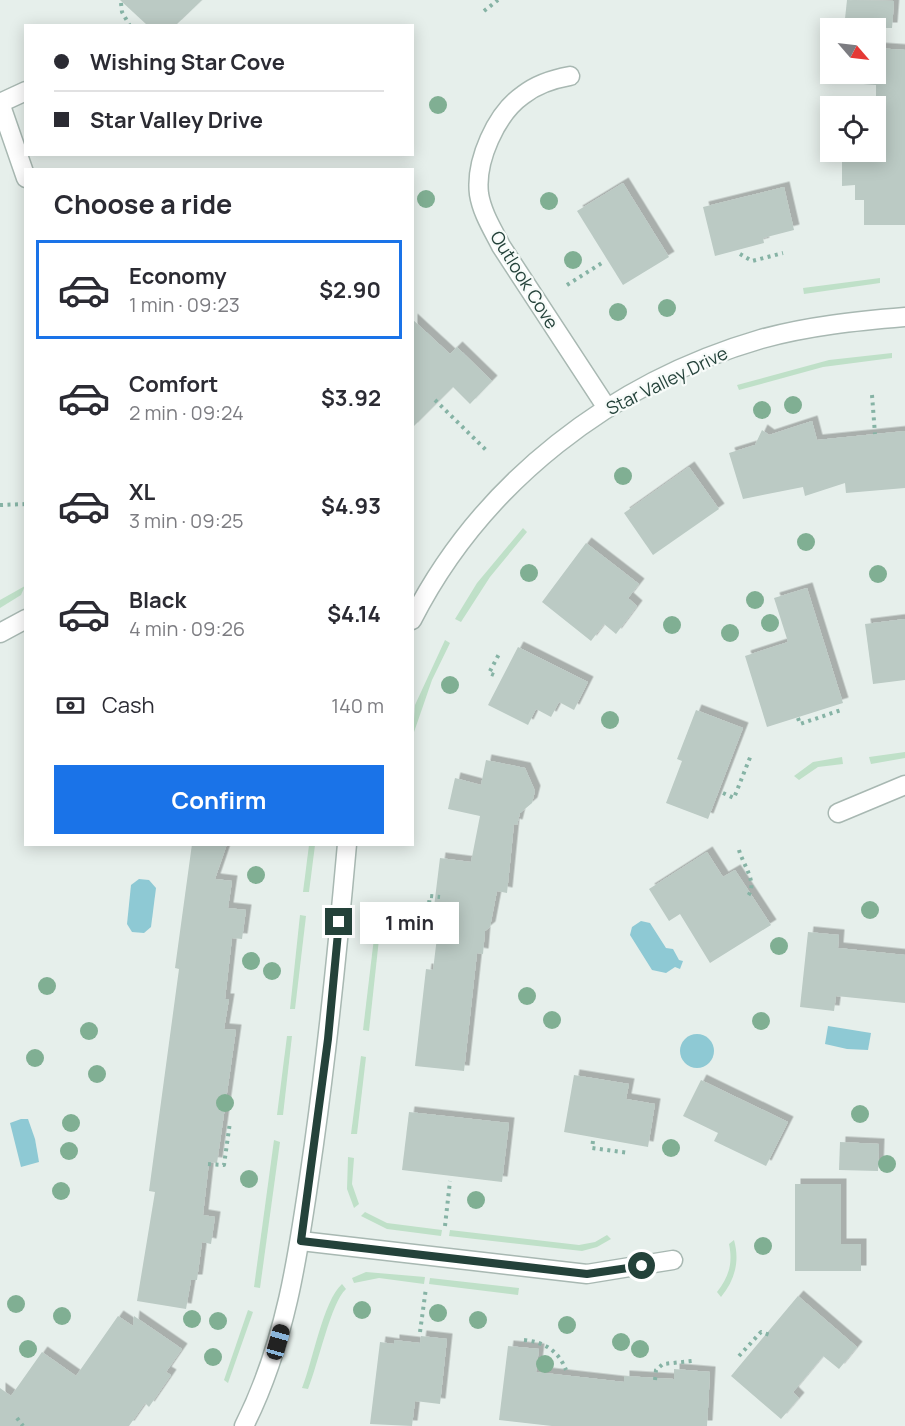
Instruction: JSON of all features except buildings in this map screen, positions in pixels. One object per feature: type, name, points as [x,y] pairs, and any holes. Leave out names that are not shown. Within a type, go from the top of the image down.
[{"type":"street","name":"Outlook Cove","points":[[570,76],[554,79],[537,87],[510,107],[492,136],[481,166],[479,194],[487,220],[501,246],[607,408]]},
{"type":"street","points":[[24,92],[0,103],[24,172]]},
{"type":"street","name":"Star Valley Drive","points":[[414,617],[448,560],[486,511],[550,449],[607,408],[715,354],[763,339],[840,324],[905,317]]},
{"type":"street","points":[[0,633],[24,620]]},
{"type":"street","points":[[838,813],[905,785]]},
{"type":"street","points":[[244,1426],[263,1385],[278,1342],[301,1241],[328,1039],[347,846]]},
{"type":"street","points":[[301,1241],[587,1274],[673,1260]]},
{"type":"path","points":[[484,11],[498,0]]},
{"type":"path","points":[[121,3],[122,12],[129,24]]},
{"type":"path","points":[[740,254],[752,261],[783,253]]},
{"type":"path","points":[[567,285],[605,261]]},
{"type":"path","points":[[872,395],[875,434]]},
{"type":"path","points":[[435,400],[486,450]]},
{"type":"path","points":[[0,505],[24,504]]},
{"type":"path","points":[[494,675],[489,673],[499,654]]},
{"type":"path","points":[[798,718],[800,724],[841,710]]},
{"type":"path","points":[[723,793],[734,798],[752,755]]},
{"type":"path","points":[[739,850],[752,882],[751,893],[747,897]]},
{"type":"path","points":[[425,933],[430,896],[440,897]]},
{"type":"path","points":[[208,1164],[224,1165],[230,1122]]},
{"type":"path","points":[[593,1140],[592,1148],[629,1153]]},
{"type":"path","points":[[446,1226],[450,1181]]},
{"type":"path","points":[[420,1332],[426,1288]]},
{"type":"path","points":[[739,1356],[761,1332],[766,1331],[770,1335]]},
{"type":"path","points":[[524,1340],[537,1341],[553,1350],[566,1370]]},
{"type":"path","points":[[655,1380],[656,1370],[663,1364],[692,1361]]},
{"type":"path","points":[[17,1418],[23,1426]]},
{"type":"green space","points":[[880,278],[880,283],[804,294],[803,288]]},
{"type":"green space","points":[[892,353],[892,358],[823,367],[739,390],[737,385],[829,360]]},
{"type":"green space","points":[[523,528],[527,532],[490,577],[461,622],[455,619],[477,583]]},
{"type":"green space","points":[[24,587],[21,595],[0,608],[0,600]]},
{"type":"green space","points":[[445,640],[450,643],[432,680],[414,732],[415,705]]},
{"type":"green space","points":[[905,752],[905,758],[871,764],[869,757]]},
{"type":"green space","points":[[842,757],[843,764],[818,767],[799,780],[794,776],[813,762]]},
{"type":"green space","points":[[309,846],[315,846],[309,892],[303,892]]},
{"type":"green space","points":[[300,915],[306,916],[295,1009],[290,1009]]},
{"type":"green space","points":[[374,938],[379,939],[369,1031],[363,1030]]},
{"type":"green space","points":[[287,1036],[292,1036],[283,1115],[277,1115]]},
{"type":"green space","points":[[361,1056],[366,1057],[357,1134],[351,1134]]},
{"type":"green space","points":[[274,1140],[280,1142],[260,1288],[254,1287]]},
{"type":"green space","points":[[348,1157],[354,1158],[352,1184],[359,1204],[354,1208],[347,1189]]},
{"type":"green space","points":[[365,1212],[387,1223],[442,1230],[441,1236],[387,1229],[361,1216]]},
{"type":"green space","points":[[450,1230],[579,1245],[595,1242],[607,1235],[611,1239],[597,1247],[582,1251],[449,1236]]},
{"type":"green space","points":[[734,1240],[735,1270],[730,1284],[721,1297],[717,1292],[729,1270],[729,1244]]},
{"type":"green space","points":[[366,1272],[425,1277],[424,1284],[379,1278],[354,1283],[352,1278]]},
{"type":"green space","points":[[430,1278],[519,1288],[518,1295],[429,1284]]},
{"type":"green space","points":[[342,1284],[346,1289],[340,1296],[330,1320],[308,1389],[302,1388],[329,1304]]},
{"type":"green space","points":[[248,1310],[253,1312],[228,1383],[224,1380]]},
{"type":"water","points":[[139,879],[149,880],[156,888],[151,927],[144,933],[132,932],[127,924],[131,885]]},
{"type":"water","points":[[641,921],[650,923],[666,948],[673,949],[679,960],[683,961],[680,969],[675,967],[666,973],[652,970],[630,935],[632,927]]},
{"type":"water","points":[[828,1026],[871,1033],[868,1050],[847,1049],[825,1044]]},
{"type":"water","points":[[697,1034],[709,1039],[714,1051],[709,1063],[697,1068],[685,1063],[680,1051],[685,1039]]},
{"type":"water","points":[[28,1119],[35,1139],[39,1162],[21,1167],[10,1123]]},
{"type":"route","points":[[339,922],[328,1039],[301,1241],[587,1274],[642,1266]]}]
